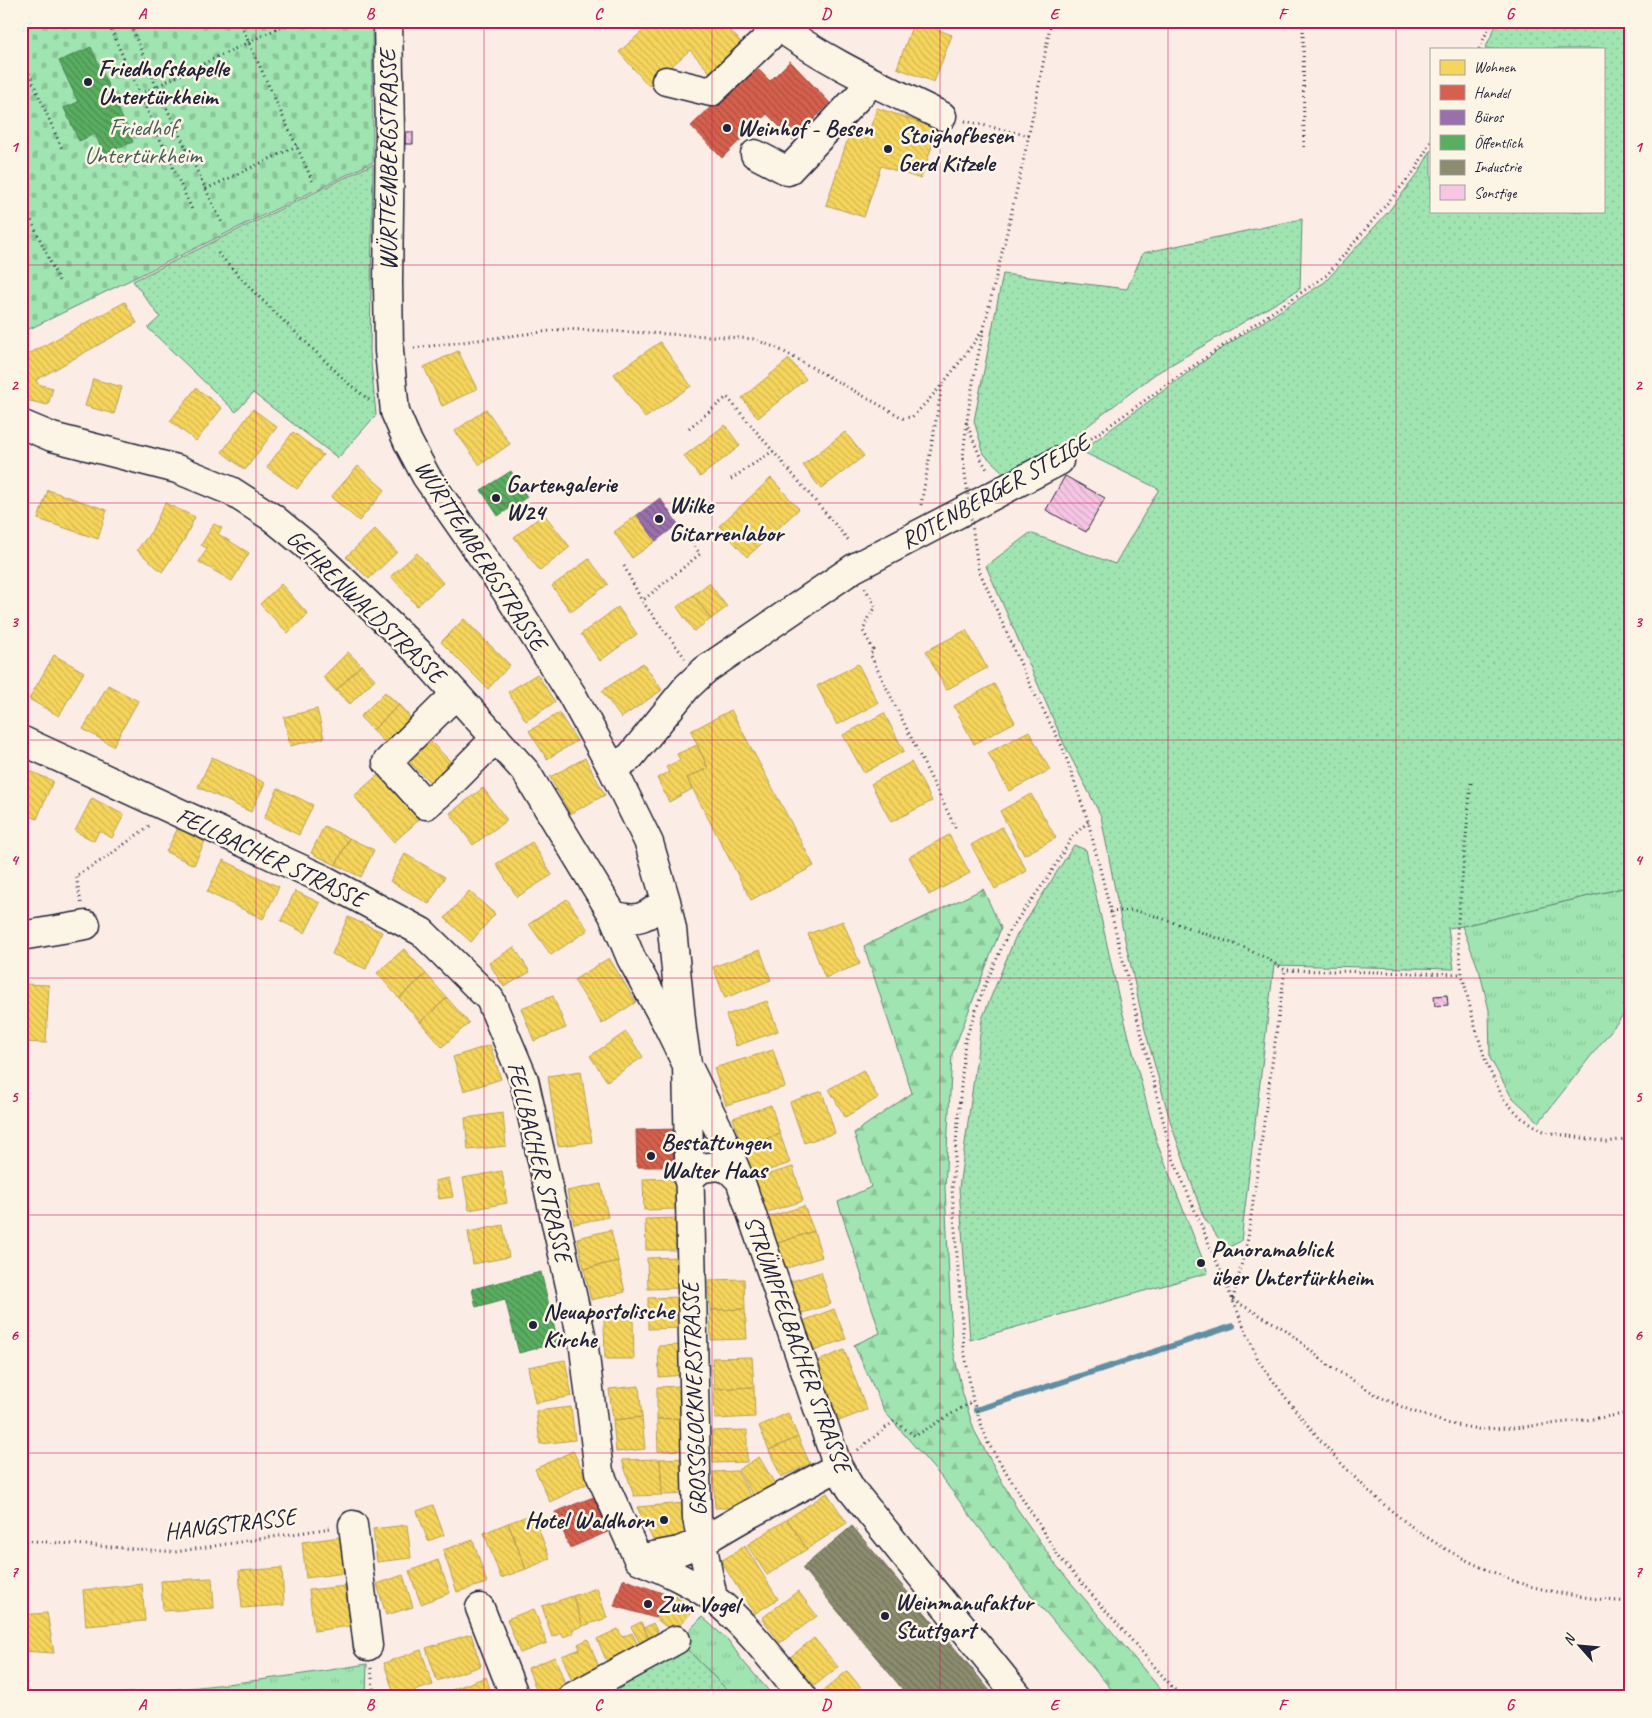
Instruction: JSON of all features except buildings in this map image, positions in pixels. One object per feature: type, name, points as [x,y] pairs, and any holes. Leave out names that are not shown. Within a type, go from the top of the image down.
[{"type":"street","name":"WÜRTTEMBERGSTRASSE","points":[[388,21],[390,133],[389,351],[395,412],[426,476],[506,591],[572,695],[612,768],[649,843],[672,929],[687,1064]]},
{"type":"street","points":[[666,81],[711,92],[775,24],[796,40],[842,67],[942,116]]},
{"type":"street","points":[[755,154],[788,171],[872,82]]},
{"type":"street","name":"GEHRENWALDSTRASSE","points":[[21,424],[52,438],[178,469],[231,491],[273,518],[306,544],[418,652],[526,772],[612,915],[631,958],[687,1064]]},
{"type":"street","name":"ROTENBERGER STEIGE","points":[[612,768],[630,756],[687,687],[705,670],[860,565],[1059,461]]},
{"type":"street","points":[[456,694],[387,762],[426,805],[447,787],[496,738]]},
{"type":"street","name":"FELLBACHER STRASSE","points":[[21,740],[323,879],[422,932],[490,999],[524,1080],[584,1348],[599,1472],[638,1559]]},
{"type":"street","points":[[612,915],[636,920],[652,912],[666,901]]},
{"type":"street","name":"GEHRENWALDSTRASSE","points":[[612,915],[660,963],[677,967]]},
{"type":"street","points":[[21,936],[86,926]]},
{"type":"street","name":"GROSSGLOCKNERSTRASSE","points":[[687,1064],[696,1518],[713,1598]]},
{"type":"street","name":"STRÜMPFELBACHER STRASSE","points":[[687,1064],[717,1126],[740,1180],[838,1467],[851,1489],[1019,1697]]},
{"type":"street","points":[[688,1179],[702,1168],[718,1166],[729,1169],[740,1180]]},
{"type":"street","points":[[638,1559],[680,1550],[701,1542],[838,1467]]},
{"type":"street","points":[[353,1525],[368,1646]]},
{"type":"street","points":[[638,1559],[679,1577],[713,1598],[749,1632],[803,1697]]},
{"type":"street","points":[[480,1608],[515,1697]]},
{"type":"street","points":[[578,1696],[676,1640]]},
{"type":"path","points":[[107,21],[193,212]]},
{"type":"path","points":[[129,21],[156,86],[223,225]]},
{"type":"path","points":[[239,21],[313,182]]},
{"type":"path","points":[[140,94],[293,21]]},
{"type":"path","points":[[1051,21],[1030,136],[982,330],[966,420],[963,459],[978,568],[1030,685],[1062,746],[1088,821],[1172,1156],[1258,1360],[1336,1459],[1389,1510],[1412,1529],[1443,1549],[1482,1569],[1524,1585],[1568,1595],[1631,1602]]},
{"type":"path","points":[[1303,21],[1304,151]]},
{"type":"path","points":[[1479,48],[1492,21]]},
{"type":"path","points":[[21,55],[63,151]]},
{"type":"path","points":[[942,116],[1030,136]]},
{"type":"path","name":"ROTENBERGER STEIGE","points":[[1059,461],[1327,275],[1416,169],[1430,143]]},
{"type":"path","points":[[206,189],[297,146]]},
{"type":"path","points":[[21,198],[59,281]]},
{"type":"path","points":[[218,253],[256,294],[350,385],[373,403],[395,412]]},
{"type":"path","points":[[389,351],[566,329],[728,337],[753,340],[777,348],[903,418],[912,417],[932,399],[982,330]]},
{"type":"path","points":[[921,506],[943,385]]},
{"type":"path","points":[[689,428],[727,397],[773,451],[860,565],[876,607],[868,618],[864,631],[874,651],[870,654],[956,829]]},
{"type":"path","points":[[966,420],[981,459],[989,472],[997,480],[1011,487]]},
{"type":"path","points":[[731,479],[773,451]]},
{"type":"path","points":[[642,601],[700,554],[683,530]]},
{"type":"path","points":[[624,566],[642,601],[699,676]]},
{"type":"path","points":[[1471,783],[1457,932],[1462,974],[1487,1065],[1504,1100],[1522,1118],[1545,1132],[1607,1142],[1631,1138]]},
{"type":"path","points":[[86,926],[76,876],[107,857],[156,821]]},
{"type":"path","points":[[1088,821],[1072,837],[1048,876],[1009,932],[982,990],[965,1042],[952,1189],[964,1349],[972,1401],[988,1443],[1059,1557],[1181,1697]]},
{"type":"path","points":[[1110,912],[1132,910],[1152,915],[1243,947],[1285,970],[1462,974]]},
{"type":"path","points":[[1233,1300],[1248,1238],[1285,970]]},
{"type":"path","points":[[1233,1300],[1286,1330],[1328,1365],[1378,1396],[1409,1410],[1446,1423],[1478,1429],[1514,1428],[1631,1413]]},
{"type":"path","points":[[838,1467],[894,1421],[915,1436],[972,1401]]},
{"type":"path","name":"HANGSTRASSE","points":[[21,1540],[175,1552],[353,1525]]},
{"type":"green space","name":"Friedhof Untertürkheim","points":[[21,21],[372,21],[373,162],[21,333]]},
{"type":"green space","points":[[1498,21],[1631,21],[1631,886],[1448,928],[1454,969],[1274,965],[1241,1241],[1226,1249],[1203,1216],[1171,1124],[1145,1030],[1122,926],[1101,816],[1065,746],[986,566],[1030,533],[1115,564],[1159,489],[1081,451],[1219,350],[1325,282],[1388,212],[1419,172],[1430,152],[1430,212],[1604,212],[1604,48],[1485,48]]},
{"type":"green space","points":[[373,164],[370,352],[376,415],[338,458],[253,393],[236,412],[148,328],[160,317],[133,281]]},
{"type":"green space","points":[[1302,219],[1300,289],[1155,374],[1046,458],[1009,478],[984,454],[974,421],[1003,274],[1127,289],[1143,253]]},
{"type":"green space","points":[[1074,845],[1086,850],[1119,999],[1157,1143],[1208,1273],[970,1340],[959,1188],[982,1019],[1015,938]]},
{"type":"green space","points":[[1631,886],[1631,1005],[1539,1122],[1511,1096],[1490,1058],[1489,1010],[1480,973],[1462,926]]},
{"type":"green space","points":[[983,889],[1001,928],[952,1054],[945,1188],[952,1344],[962,1391],[974,1430],[1016,1507],[1056,1565],[1167,1697],[1118,1697],[1025,1588],[942,1478],[885,1412],[854,1345],[880,1333],[838,1202],[871,1187],[854,1133],[912,1093],[864,946]]},
{"type":"green space","points":[[702,1617],[728,1640],[742,1660],[774,1697],[734,1697],[679,1641]]},
{"type":"green space","points":[[679,1641],[734,1697],[590,1697]]},
{"type":"green space","points":[[367,1664],[366,1697],[270,1697],[268,1690],[229,1695],[229,1697],[83,1696],[225,1684]]},
{"type":"waterway","points":[[976,1410],[1233,1326]]},
{"type":"place","name":"Friedhofskapelle Untertürkheim","points":[[88,82]]},
{"type":"place","name":"Weinhof - Besen","points":[[727,128]]},
{"type":"place","name":"Stoighofbesen Gerd Kitzele","points":[[888,149]]},
{"type":"place","name":"Gartengalerie W24","points":[[496,498]]},
{"type":"place","name":"Wilke Gitarrenlabor","points":[[659,519]]},
{"type":"place","name":"Bestattungen Walter Haas","points":[[651,1156]]},
{"type":"place","name":"Panoramablick über Untertürkheim","points":[[1201,1263]]},
{"type":"place","name":"Neuapostolische Kirche","points":[[533,1325]]},
{"type":"place","name":"Hotel Waldhorn","points":[[664,1520]]},
{"type":"place","name":"Zum Vogel","points":[[648,1604]]},
{"type":"place","name":"Weinmanufaktur Stuttgart","points":[[885,1616]]}]
